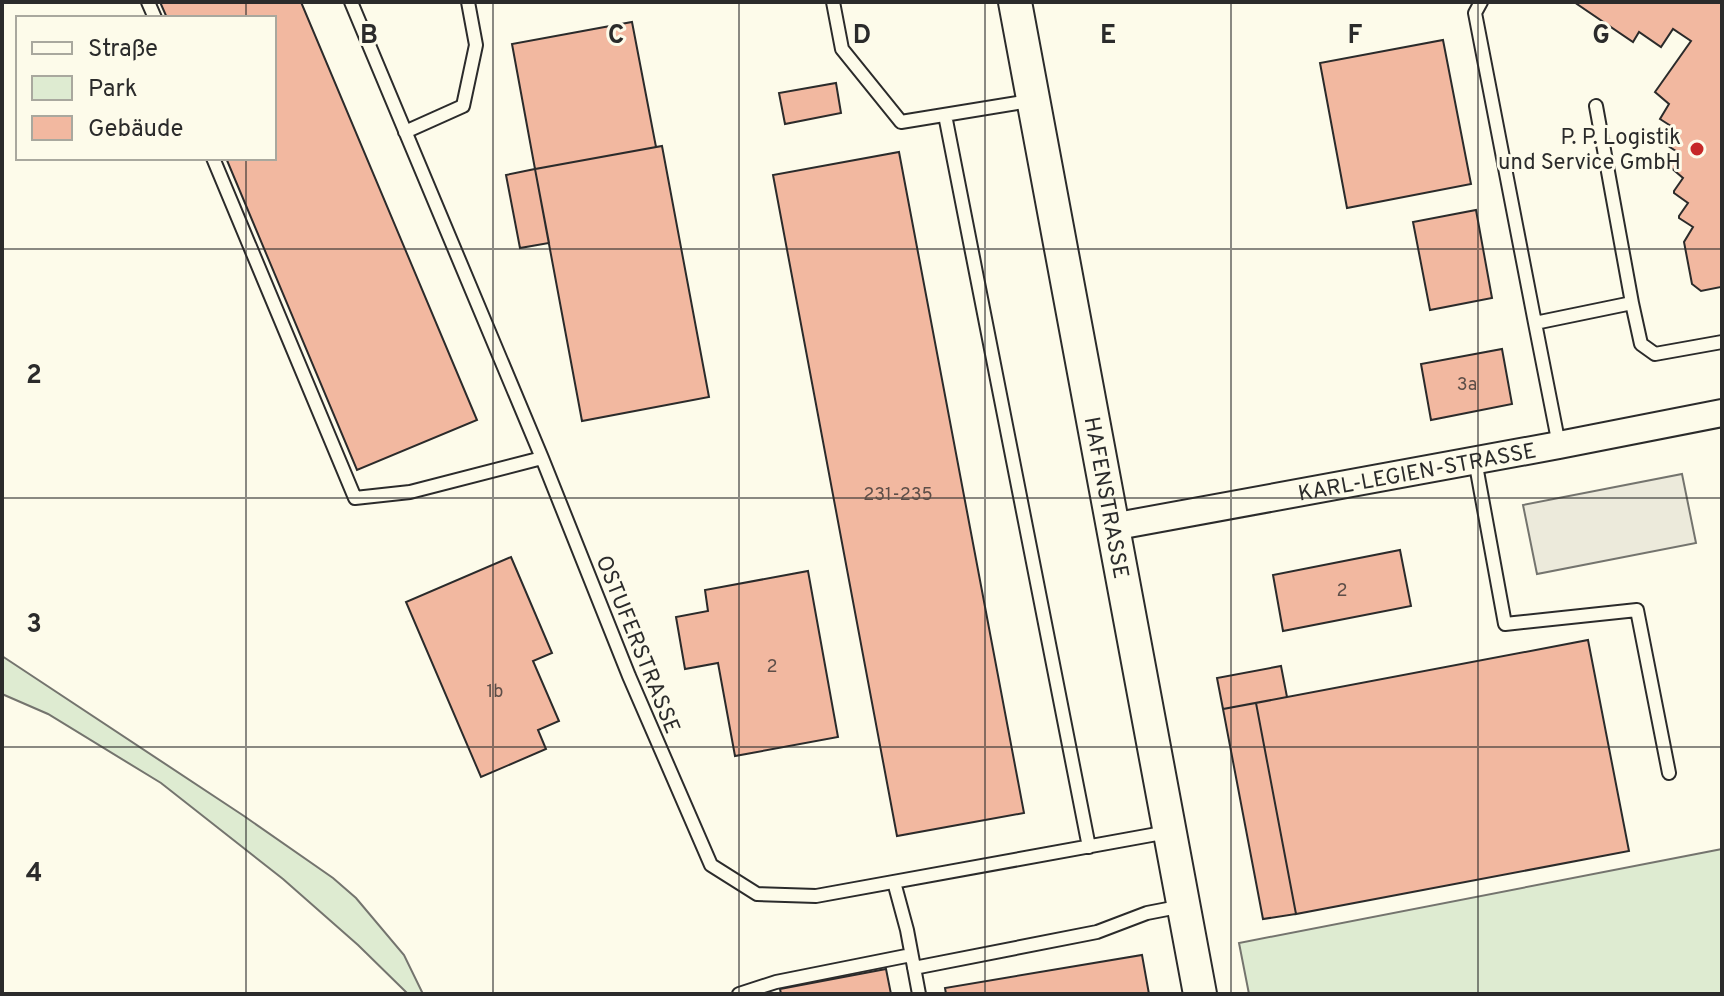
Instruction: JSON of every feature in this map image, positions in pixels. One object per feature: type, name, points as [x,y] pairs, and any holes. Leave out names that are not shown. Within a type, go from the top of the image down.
[{"type":"street","name":"HAFENSTRASSE","points":[[1015,2],[1200,994]]},
{"type":"street","name":"KARL-LEGIEN-STRASSE","points":[[1112,527],[1722,413]]},
{"type":"lane","name":"OSTUFERSTRASSE","points":[[351,2],[542,458],[629,676],[711,865],[757,894],[816,896],[1168,832]]},
{"type":"lane","points":[[405,132],[463,106],[476,45],[468,2]]},
{"type":"lane","points":[[833,2],[842,49],[901,122],[1033,100]]},
{"type":"lane","points":[[1481,2],[1475,13],[1559,445]]},
{"type":"lane","points":[[1596,106],[1641,344],[1655,354],[1722,342]]},
{"type":"lane","points":[[945,115],[1089,847]]},
{"type":"lane","points":[[214,160],[355,498],[410,492],[542,458]]},
{"type":"lane","points":[[1535,323],[1632,303]]},
{"type":"lane","points":[[1475,460],[1505,624],[1637,610],[1669,773]]},
{"type":"lane","points":[[894,882],[919,994]]},
{"type":"lane","points":[[739,994],[776,982],[1097,932],[1147,913],[1183,906]]},
{"type":"green space","points":[[2,656],[333,878],[356,898],[404,955],[423,994],[408,994],[283,879],[161,783],[48,714],[2,694]]},
{"type":"green space","points":[[1722,849],[1722,994],[1249,994],[1239,943]]},
{"type":"shaded area","points":[[1682,474],[1696,543],[1537,574],[1523,505]]},
{"type":"building","points":[[160,2],[301,2],[477,420],[357,470],[227,160],[276,160],[276,16],[166,16]]},
{"type":"building","name":"P. P. Logistik und Service GmbH","points":[[1574,2],[1722,2],[1721,287],[1701,291],[1692,284],[1684,242],[1693,227],[1679,218],[1688,203],[1674,193],[1683,178],[1669,166],[1679,153],[1665,144],[1674,128],[1660,119],[1669,104],[1655,92],[1691,41],[1673,29],[1661,47],[1639,32],[1633,42]]},
{"type":"building","points":[[632,22],[656,147],[535,169],[512,44]]},
{"type":"building","points":[[1443,40],[1471,184],[1347,208],[1320,63]]},
{"type":"building","points":[[836,83],[841,113],[785,124],[779,93]]},
{"type":"building","points":[[662,146],[709,397],[582,421],[535,169]]},
{"type":"building","points":[[899,152],[1024,813],[897,836],[773,175]]},
{"type":"building","points":[[535,169],[549,243],[520,248],[506,175]]},
{"type":"building","points":[[1476,210],[1492,298],[1430,310],[1413,222]]},
{"type":"building","points":[[1502,349],[1512,404],[1431,420],[1421,364]]},
{"type":"building","points":[[1400,550],[1411,606],[1283,631],[1273,575]]},
{"type":"building","points":[[511,557],[552,653],[533,661],[559,721],[538,730],[546,749],[481,777],[406,602]]},
{"type":"building","points":[[808,571],[838,737],[735,756],[718,663],[685,669],[676,617],[708,611],[705,590]]},
{"type":"building","points":[[1588,640],[1629,851],[1296,914],[1256,703]]},
{"type":"building","points":[[1281,666],[1287,697],[1223,709],[1217,678]]},
{"type":"building","points":[[1256,703],[1296,914],[1263,919],[1223,709]]},
{"type":"building","points":[[1142,955],[1149,994],[946,994],[945,988]]},
{"type":"building","points":[[886,969],[891,994],[781,994],[780,989]]},
{"type":"place","name":"P. P. Logistik und Service GmbH","points":[[1697,149]]}]
